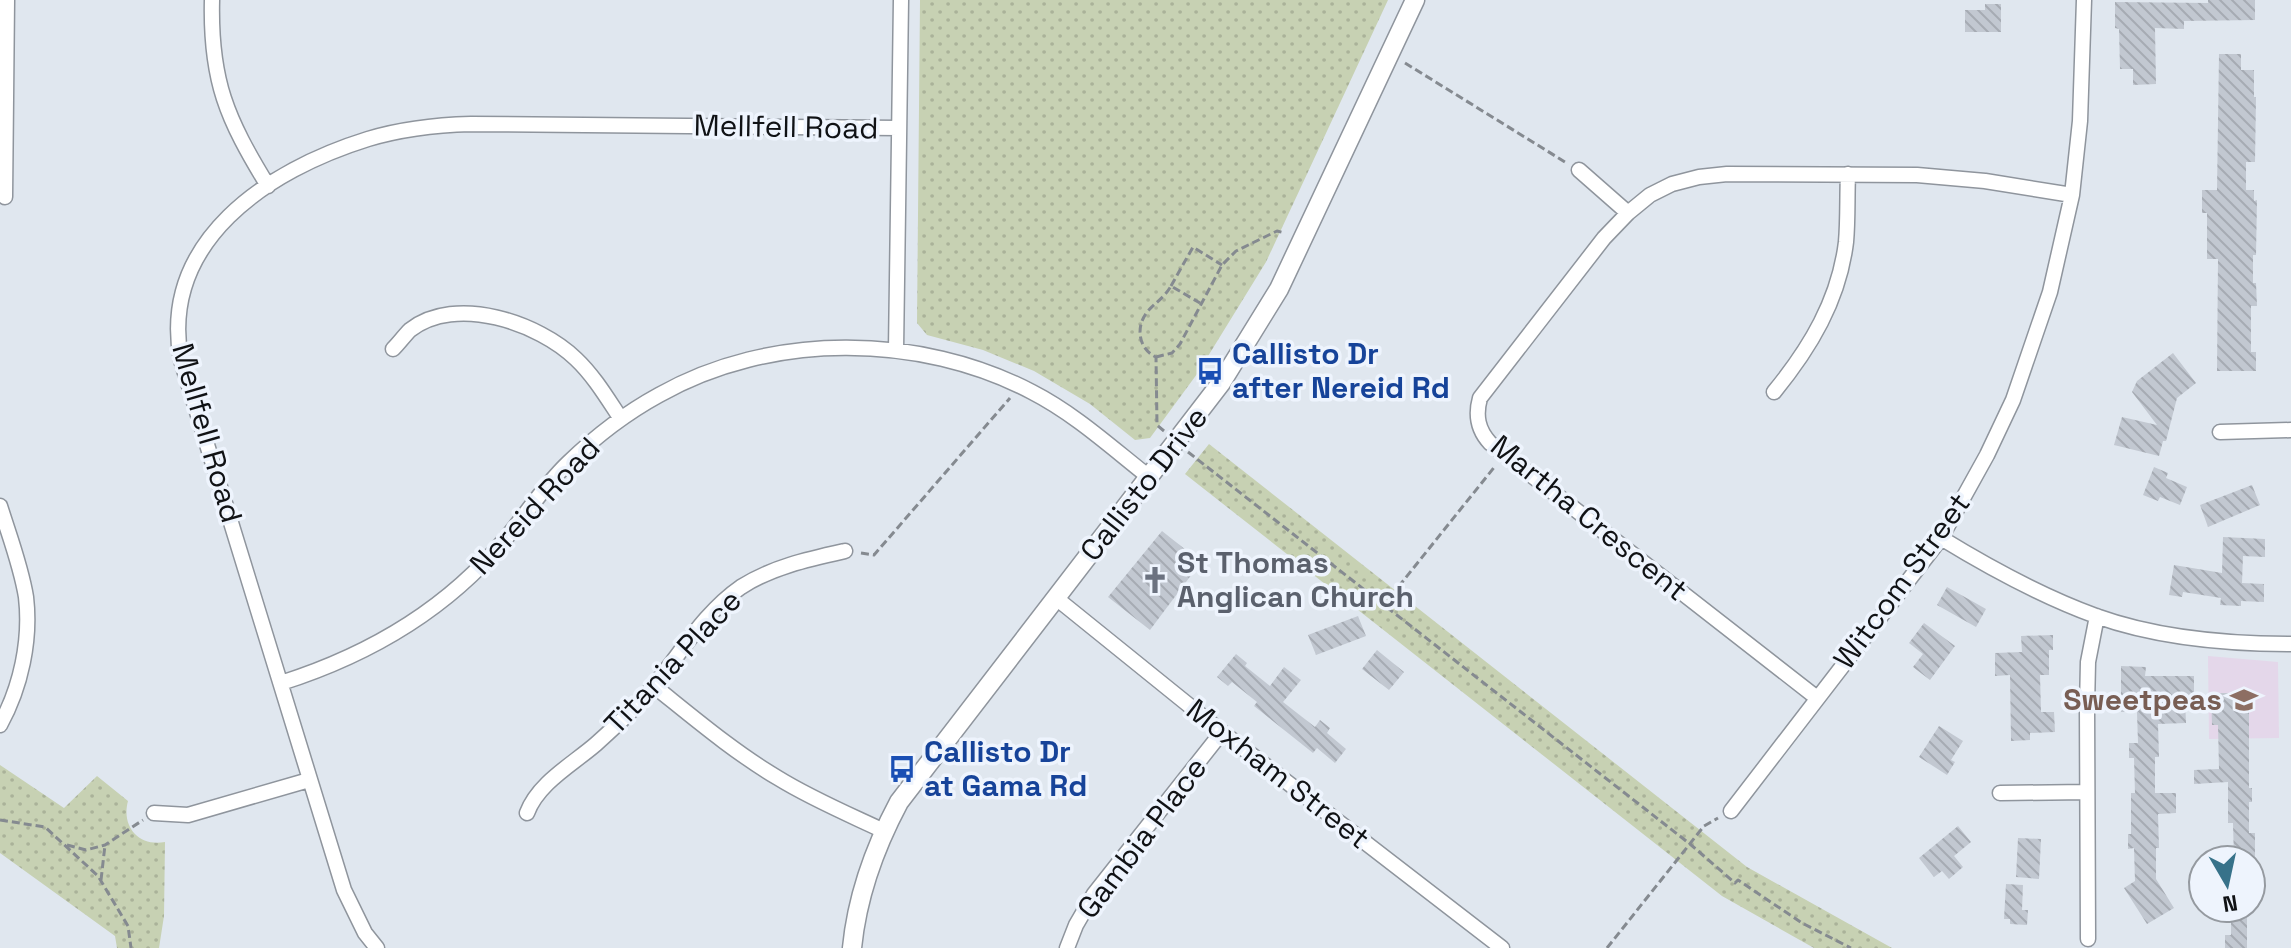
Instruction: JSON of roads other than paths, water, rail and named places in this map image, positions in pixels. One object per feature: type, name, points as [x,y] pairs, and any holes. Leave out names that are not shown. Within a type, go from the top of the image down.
[{"type":"street","points":[[5,197],[7,0]]},
{"type":"street","points":[[212,0],[213,53],[220,90],[240,141],[268,186]]},
{"type":"street","points":[[896,350],[901,0]]},
{"type":"street","name":"Callisto Drive","points":[[852,948],[861,898],[884,831],[899,802],[1221,383],[1256,329],[1305,237],[1415,0]]},
{"type":"street","name":"Witcom Street","points":[[1731,811],[1941,538],[1987,455],[2024,372],[2050,292],[2072,195],[2080,121],[2084,0]]},
{"type":"street","name":"Mellfell Road","points":[[377,948],[365,933],[344,890],[184,370],[177,321],[182,290],[200,250],[223,221],[268,186],[327,155],[369,139],[414,129],[449,125],[899,128]]},
{"type":"street","points":[[1579,170],[1628,213]]},
{"type":"street","name":"Martha Crescent","points":[[1817,698],[1490,443],[1480,429],[1477,416],[1480,398],[1604,238],[1628,213],[1660,190],[1699,177],[1727,174],[1848,174],[1959,178],[2072,195]]},
{"type":"street","points":[[1774,392],[1811,343],[1831,300],[1846,243],[1848,174]]},
{"type":"street","points":[[393,349],[409,331],[445,316],[484,315],[523,325],[554,341],[580,362],[621,419]]},
{"type":"street","name":"Nereid Road","points":[[281,683],[347,659],[386,640],[443,601],[483,564],[566,465],[621,419],[660,394],[689,381],[759,358],[825,349],[896,350],[964,365],[1019,386],[1064,411],[1149,477]]},
{"type":"street","points":[[2220,432],[2291,430]]},
{"type":"street","points":[[0,506],[25,594],[27,620],[22,666],[14,695],[0,725]]},
{"type":"street","points":[[1941,538],[2003,575],[2097,616],[2192,637],[2237,643],[2291,644]]},
{"type":"street","name":"Titania Place","points":[[527,813],[532,800],[539,793],[608,733],[654,686],[715,608],[740,588],[783,567],[845,551]]},
{"type":"street","name":"Moxham Street","points":[[1056,598],[1222,732],[1502,948]]},
{"type":"street","points":[[2088,939],[2088,662],[2097,616]]},
{"type":"street","points":[[654,686],[735,750],[777,778],[884,831]]},
{"type":"street","name":"Gambia Place","points":[[1067,948],[1094,894],[1222,732]]},
{"type":"street","points":[[154,813],[188,815],[309,780]]},
{"type":"street","points":[[2000,793],[2086,792]]},
{"type":"place","name":"Callisto Dr after Nereid Rd","points":[[1210,371]]},
{"type":"place","name":"St Thomas Anglican Church","points":[[1155,580]]},
{"type":"place","name":"Sweetpeas","points":[[2244,700]]},
{"type":"place","name":"Callisto Dr at Gama Rd","points":[[902,769]]}]
